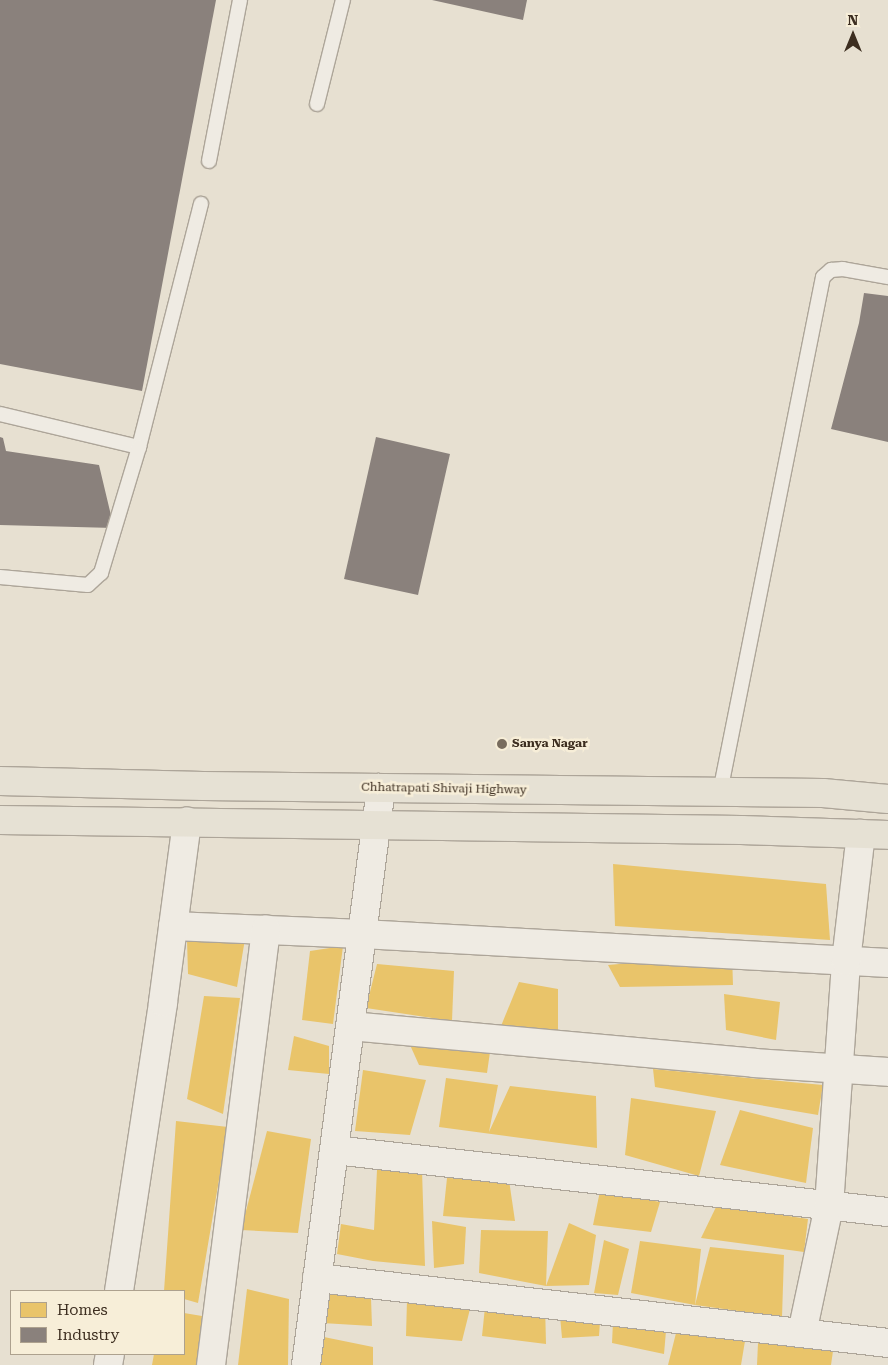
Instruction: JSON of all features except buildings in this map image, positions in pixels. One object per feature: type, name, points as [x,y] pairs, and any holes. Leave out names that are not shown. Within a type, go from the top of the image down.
[{"type":"main road","name":"Chhatrapati Shivaji Highway","points":[[0,780],[381,788],[822,793],[888,799]]},
{"type":"main road","points":[[0,820],[888,834]]},
{"type":"street","points":[[306,1365],[381,788]]},
{"type":"street","points":[[119,1290],[187,822]]},
{"type":"street","points":[[802,1333],[829,1206],[846,961],[861,834]]},
{"type":"street","points":[[173,926],[266,929],[888,963]]},
{"type":"street","points":[[211,1365],[266,929]]},
{"type":"street","points":[[350,1026],[754,1063],[888,1072]]},
{"type":"street","points":[[334,1150],[888,1212]]},
{"type":"street","points":[[318,1278],[888,1343]]},
{"type":"lane","points":[[209,161],[240,0]]},
{"type":"lane","points":[[318,104],[343,0]]},
{"type":"lane","points":[[0,577],[88,584],[101,573],[139,448],[201,204]]},
{"type":"lane","points":[[720,792],[823,277],[831,270],[843,269],[888,277]]},
{"type":"lane","points":[[0,414],[139,448]]},
{"type":"place","name":"Sanya Nagar","points":[[502,744]]}]
